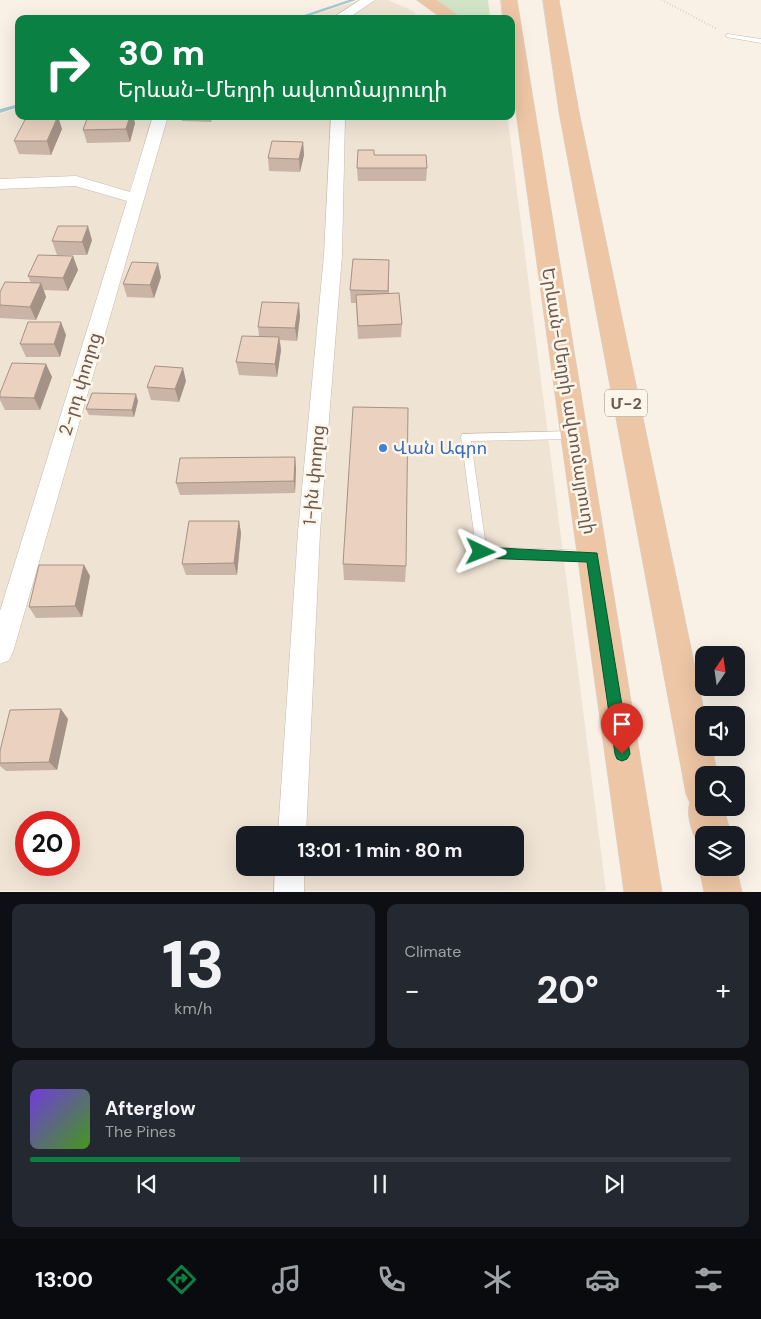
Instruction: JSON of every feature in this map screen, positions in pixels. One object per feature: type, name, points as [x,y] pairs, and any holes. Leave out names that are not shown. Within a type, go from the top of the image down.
[{"type":"highway","points":[[425,0],[449,15]]},
{"type":"highway","name":"Երևան-Մեղրի ավտոմայրուղի","points":[[510,0],[511,15]]},
{"type":"highway","name":"Մ-2","points":[[554,4],[569,112],[698,766]]},
{"type":"highway","name":"Երևան-Մեղրի ավտոմայրուղի","points":[[515,63],[519,113],[574,435],[643,892]]},
{"type":"highway","points":[[720,876],[723,892]]},
{"type":"street","points":[[344,15],[369,0]]},
{"type":"street","name":"2-րդ փողոց","points":[[0,652],[160,120]]},
{"type":"street","name":"1-ին փողոց","points":[[293,826],[309,532],[333,255],[338,120]]},
{"type":"street","points":[[0,184],[76,181],[137,199]]},
{"type":"street","points":[[289,892],[290,876]]},
{"type":"lane","points":[[728,36],[761,41]]},
{"type":"lane","points":[[574,435],[466,437],[481,552],[593,556]]},
{"type":"path","points":[[662,0],[728,36]]},
{"type":"shaded area","points":[[360,0],[388,0],[413,11],[416,15],[313,15]]},
{"type":"shaded area","points":[[15,109],[15,120],[508,121],[606,891],[0,891],[0,114]]},
{"type":"green space","points":[[432,0],[488,0],[490,15],[455,15]]},
{"type":"building","points":[[25,120],[56,120],[47,141],[14,141]]},
{"type":"building","points":[[87,120],[129,120],[126,129],[83,130]]},
{"type":"building","points":[[272,141],[303,142],[299,159],[268,158]]},
{"type":"building","points":[[358,150],[374,150],[374,155],[426,155],[427,168],[357,168]]},
{"type":"building","points":[[58,226],[88,226],[82,242],[52,241]]},
{"type":"building","points":[[38,255],[73,256],[63,278],[28,276]]},
{"type":"building","points":[[353,259],[389,260],[388,291],[350,290]]},
{"type":"building","points":[[132,262],[158,263],[150,285],[123,284]]},
{"type":"building","points":[[5,282],[41,283],[30,307],[0,305],[0,292]]},
{"type":"building","points":[[399,293],[402,324],[358,326],[356,295]]},
{"type":"building","points":[[262,302],[299,303],[295,328],[258,327]]},
{"type":"building","points":[[28,322],[61,322],[54,344],[20,344]]},
{"type":"building","points":[[242,336],[279,337],[275,364],[236,362]]},
{"type":"building","points":[[12,363],[46,364],[34,398],[0,397]]},
{"type":"building","points":[[155,366],[183,368],[175,389],[147,387]]},
{"type":"building","points":[[92,393],[136,394],[132,410],[86,409]]},
{"type":"building","points":[[353,407],[408,408],[406,566],[343,564]]},
{"type":"building","points":[[295,457],[294,481],[176,483],[180,458]]},
{"type":"building","points":[[189,521],[239,521],[234,563],[182,564]]},
{"type":"building","points":[[39,565],[84,565],[75,606],[29,607]]},
{"type":"building","points":[[61,709],[49,762],[0,763],[0,751],[10,710]]},
{"type":"waterway","points":[[307,15],[354,0]]},
{"type":"waterway","points":[[0,111],[15,106]]},
{"type":"place","name":"Վան Ագրո","points":[[383,448]]},
{"type":"route","points":[[481,552],[593,556],[622,754]]}]
